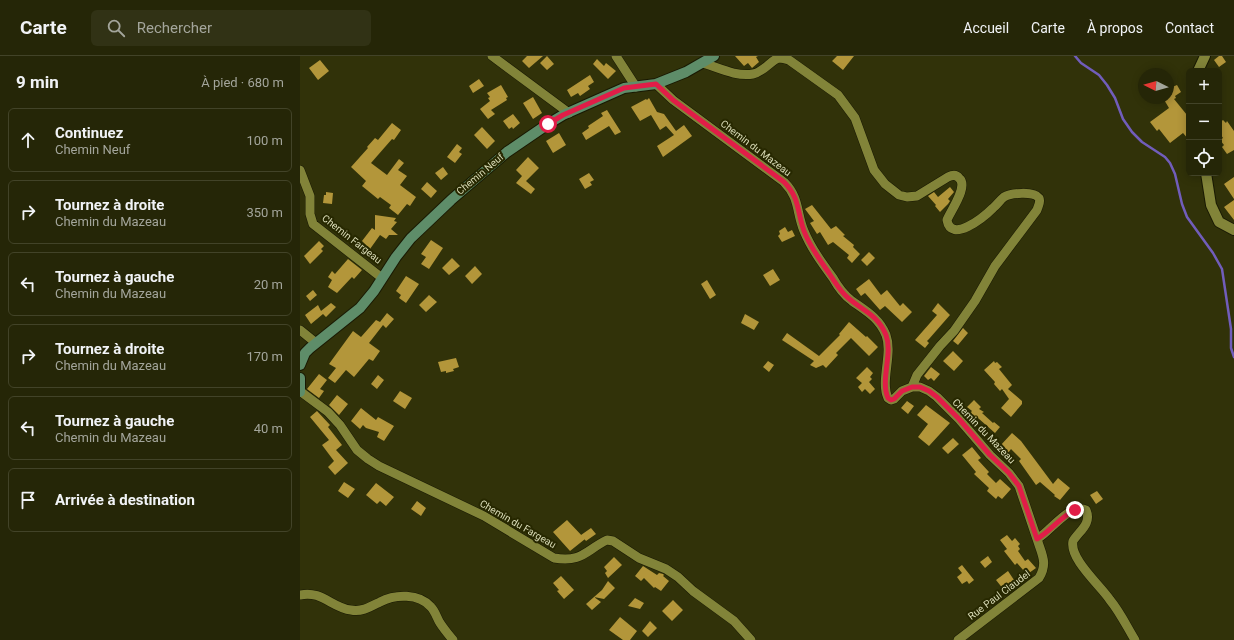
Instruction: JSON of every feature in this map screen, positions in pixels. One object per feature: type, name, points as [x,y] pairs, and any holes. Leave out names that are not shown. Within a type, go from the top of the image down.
[{"type":"main road","name":"Chemin Neuf","points":[[300,365],[305,353],[360,308],[374,291],[403,247],[451,200],[507,152],[548,124],[569,112],[624,88],[656,84],[686,72],[714,56]]},
{"type":"main road","points":[[300,378],[300,392]]},
{"type":"street","points":[[492,56],[569,112]]},
{"type":"street","points":[[616,56],[636,86]]},
{"type":"street","points":[[1199,68],[1205,56]]},
{"type":"street","points":[[703,63],[744,75],[755,74],[765,69],[774,60],[779,58],[789,60],[838,95],[855,118],[874,170],[885,184],[899,195],[907,197],[917,196],[948,177],[953,175],[958,176],[963,182],[963,188],[947,220],[948,226],[952,230],[959,230],[974,223],[992,209],[1004,197],[1013,193],[1030,194],[1038,198],[1040,202],[1037,210],[995,266],[975,302],[954,331],[917,375],[912,387]]},
{"type":"street","name":"Chemin du Mazeau","points":[[656,84],[673,100],[790,188],[796,200],[804,230],[810,245],[839,288],[853,301],[876,317],[884,330],[888,343],[886,379],[886,393],[888,398],[891,400],[894,399],[902,391],[912,387],[920,387],[937,397],[959,419],[990,455],[1009,473],[1019,486],[1037,539]]},
{"type":"street","name":"Chemin Fargeau","points":[[300,170],[310,196],[310,214],[313,224],[382,278]]},
{"type":"street","points":[[1206,176],[1211,204],[1219,222],[1234,230]]},
{"type":"street","points":[[300,330],[316,343]]},
{"type":"street","name":"Chemin du Fargeau","points":[[300,392],[328,412],[340,425],[357,450],[379,466],[484,516],[554,558],[575,558],[584,555],[607,540],[613,541],[639,558],[666,569],[678,577],[693,591],[734,621],[751,640]]},
{"type":"street","points":[[1037,539],[1044,535],[1067,513],[1080,508],[1086,510],[1088,516],[1087,523],[1073,541],[1074,549],[1089,576],[1110,600],[1135,640]]},
{"type":"street","name":"Rue Paul Claudel","points":[[958,640],[1039,578],[1044,570],[1044,562],[1037,539]]},
{"type":"street","points":[[300,595],[308,593],[321,596],[346,610],[357,611],[368,608],[390,598],[401,596],[414,597],[422,600],[431,607],[453,640]]},
{"type":"building","points":[[527,56],[543,56],[529,68],[522,61]]},
{"type":"building","points":[[547,56],[554,64],[547,70],[540,63]]},
{"type":"building","points":[[735,56],[758,56],[756,57],[759,62],[752,68],[748,63],[744,66]]},
{"type":"building","points":[[837,56],[854,56],[843,70],[832,61]]},
{"type":"building","points":[[1219,56],[1222,56],[1226,62],[1219,67],[1214,60]]},
{"type":"building","points":[[597,59],[604,66],[606,63],[616,71],[608,79],[593,64]]},
{"type":"building","points":[[320,60],[329,71],[318,80],[309,68]]},
{"type":"building","points":[[590,75],[594,82],[588,86],[590,89],[580,96],[578,93],[571,97],[567,90]]},
{"type":"building","points":[[479,79],[484,86],[473,93],[469,86]]},
{"type":"building","points":[[501,85],[508,97],[506,98],[507,100],[491,110],[495,114],[488,119],[480,109],[490,101],[488,98],[490,97],[487,93]]},
{"type":"building","points":[[1177,85],[1181,92],[1175,96],[1176,98],[1174,99],[1174,86]]},
{"type":"building","points":[[533,97],[542,113],[533,119],[523,103]]},
{"type":"building","points":[[649,98],[657,112],[664,114],[676,131],[684,125],[692,136],[663,157],[657,146],[674,135],[666,126],[660,130],[651,115],[640,121],[631,107]]},
{"type":"building","points":[[1174,99],[1186,114],[1186,136],[1183,133],[1170,143],[1159,129],[1157,131],[1150,122],[1169,108],[1167,104],[1174,104]]},
{"type":"building","points":[[607,110],[621,132],[615,135],[609,126],[586,140],[582,133],[589,128],[588,126],[603,116],[601,113]]},
{"type":"building","points":[[513,114],[520,123],[513,129],[512,127],[509,129],[503,121]]},
{"type":"building","points":[[1222,121],[1226,123],[1227,121],[1234,131],[1234,150],[1227,154],[1222,147],[1224,145],[1222,142]]},
{"type":"building","points":[[392,123],[401,130],[394,140],[392,139],[371,163],[387,175],[399,159],[404,163],[398,170],[407,176],[400,185],[416,197],[410,206],[407,204],[398,215],[389,208],[391,205],[380,197],[378,199],[362,186],[366,181],[351,167],[375,138],[378,140]]},
{"type":"building","points":[[482,127],[495,141],[487,149],[474,135]]},
{"type":"building","points":[[559,133],[566,145],[553,153],[546,141]]},
{"type":"building","points":[[457,144],[462,148],[459,152],[462,154],[455,163],[447,157]]},
{"type":"building","points":[[528,157],[539,168],[526,181],[535,189],[531,194],[516,183],[522,176],[516,170]]},
{"type":"building","points":[[443,167],[448,174],[441,180],[435,173]]},
{"type":"building","points":[[589,173],[594,180],[590,182],[592,185],[585,189],[579,179]]},
{"type":"building","points":[[1234,177],[1234,199],[1224,184]]},
{"type":"building","points":[[427,182],[437,191],[431,198],[421,189]]},
{"type":"building","points":[[950,187],[954,192],[948,199],[950,201],[948,204],[940,212],[928,196],[934,192],[938,197]]},
{"type":"building","points":[[326,192],[333,193],[332,204],[323,203]]},
{"type":"building","points":[[1234,200],[1234,220],[1224,207]]},
{"type":"building","points":[[812,205],[831,229],[836,226],[845,235],[843,236],[854,245],[853,247],[860,254],[852,263],[847,258],[849,255],[833,242],[828,245],[820,232],[817,234],[810,223],[814,221],[805,209]]},
{"type":"building","points":[[375,215],[396,218],[394,221],[397,222],[391,229],[398,235],[389,235],[386,239],[380,235],[370,249],[362,241],[372,228],[375,230]]},
{"type":"building","points":[[785,227],[788,232],[792,230],[795,236],[782,242],[778,236],[780,234],[779,231]]},
{"type":"building","points":[[431,240],[443,248],[429,269],[421,264],[426,257],[421,254]]},
{"type":"building","points":[[319,241],[324,246],[321,249],[323,251],[310,264],[304,256]]},
{"type":"building","points":[[869,252],[875,258],[867,266],[861,260]]},
{"type":"building","points":[[452,258],[460,266],[449,275],[442,268]]},
{"type":"building","points":[[348,259],[362,270],[354,279],[352,277],[337,293],[328,287],[332,280],[328,277],[332,271],[335,274]]},
{"type":"building","points":[[475,266],[482,274],[472,284],[465,276]]},
{"type":"building","points":[[773,269],[780,280],[770,286],[763,275]]},
{"type":"building","points":[[406,276],[419,284],[406,303],[399,298],[401,295],[396,291]]},
{"type":"building","points":[[869,279],[881,295],[887,290],[900,306],[903,303],[912,312],[902,322],[885,306],[880,310],[865,293],[861,296],[856,289]]},
{"type":"building","points":[[707,280],[716,295],[710,299],[701,284]]},
{"type":"building","points":[[313,290],[317,295],[310,301],[306,296]]},
{"type":"building","points":[[429,295],[437,302],[426,312],[419,305]]},
{"type":"building","points":[[331,303],[336,307],[326,317],[323,314],[311,324],[305,315],[318,305],[321,311]]},
{"type":"building","points":[[938,303],[950,315],[927,341],[929,343],[925,348],[915,340],[937,315],[932,311]]},
{"type":"building","points":[[387,313],[394,319],[386,328],[383,325],[369,343],[380,351],[373,361],[369,359],[354,377],[346,370],[335,383],[328,378],[336,368],[329,364],[353,331],[361,337],[376,320],[380,322]]},
{"type":"building","points":[[745,314],[759,322],[754,330],[741,323]]},
{"type":"building","points":[[849,322],[878,347],[869,356],[851,338],[836,353],[838,355],[826,368],[823,365],[816,368],[810,365],[814,361],[782,340],[787,333],[819,356],[840,335],[839,334]]},
{"type":"building","points":[[963,328],[968,333],[958,345],[953,341]]},
{"type":"building","points":[[953,351],[963,361],[954,371],[943,361]]},
{"type":"building","points":[[456,358],[459,367],[453,369],[454,371],[446,373],[446,371],[441,372],[438,362]]},
{"type":"building","points":[[768,361],[774,365],[769,372],[763,367]]},
{"type":"building","points":[[994,361],[1002,367],[999,369],[1012,385],[1008,389],[1022,401],[1022,404],[1011,417],[1001,408],[1009,399],[1002,389],[1000,391],[994,384],[995,382],[984,370]]},
{"type":"building","points":[[867,367],[873,373],[870,377],[872,379],[869,382],[875,389],[870,394],[865,389],[862,392],[858,387],[862,383],[856,378]]},
{"type":"building","points":[[931,367],[940,374],[934,381],[931,378],[928,380],[924,376]]},
{"type":"building","points":[[319,374],[327,380],[320,389],[324,391],[319,398],[307,389]]},
{"type":"building","points":[[378,375],[384,380],[377,389],[371,384]]},
{"type":"building","points":[[400,391],[412,398],[405,409],[393,401]]},
{"type":"building","points":[[337,395],[348,404],[339,415],[329,405]]},
{"type":"building","points":[[974,400],[981,407],[979,409],[984,412],[982,413],[1000,427],[995,433],[978,418],[974,422],[968,417],[972,414],[970,413],[972,411],[967,407]]},
{"type":"building","points":[[907,401],[914,406],[908,414],[901,408]]},
{"type":"building","points":[[926,405],[950,423],[929,446],[918,437],[928,424],[917,415]]},
{"type":"building","points":[[361,408],[376,420],[378,417],[394,426],[384,441],[377,437],[379,432],[366,428],[363,425],[360,429],[351,421]]},
{"type":"building","points":[[317,411],[330,425],[328,427],[342,445],[336,450],[348,463],[335,475],[328,467],[334,461],[322,445],[329,440],[310,417]]},
{"type":"building","points":[[1012,433],[1021,441],[1053,484],[1058,478],[1070,488],[1060,500],[1040,482],[1036,485],[1019,461],[1021,459],[1011,449],[1008,453],[1000,446]]},
{"type":"building","points":[[953,438],[959,444],[948,454],[942,448]]},
{"type":"building","points":[[972,447],[981,458],[978,460],[989,472],[987,474],[996,483],[1000,479],[1011,489],[1002,499],[998,496],[996,499],[987,491],[989,488],[974,474],[976,472],[962,455]]},
{"type":"building","points":[[344,482],[355,489],[348,498],[338,491]]},
{"type":"building","points":[[376,483],[394,497],[386,506],[380,501],[377,504],[366,495]]},
{"type":"building","points":[[1097,491],[1103,499],[1096,504],[1090,495]]},
{"type":"building","points":[[417,501],[426,508],[421,516],[411,509]]},
{"type":"building","points":[[567,520],[585,539],[570,551],[553,532]]},
{"type":"building","points":[[591,528],[596,534],[586,541],[581,535]]},
{"type":"building","points":[[1007,535],[1012,541],[1015,538],[1020,544],[1018,546],[1020,549],[1018,551],[1025,561],[1028,559],[1036,568],[1029,573],[1026,569],[1024,571],[1017,563],[1015,565],[1004,551],[1007,549],[1000,540]]},
{"type":"building","points":[[988,556],[992,562],[985,568],[980,562]]},
{"type":"building","points":[[614,557],[622,565],[608,578],[605,573],[607,571],[604,567]]},
{"type":"building","points":[[962,565],[974,580],[969,584],[967,581],[962,584],[957,577],[962,573],[958,568]]},
{"type":"building","points":[[643,566],[657,575],[659,573],[663,574],[663,576],[669,581],[661,591],[655,587],[654,588],[644,578],[641,581],[635,576]]},
{"type":"building","points":[[1008,571],[1014,580],[1010,583],[1012,585],[1004,590],[996,580]]},
{"type":"building","points":[[561,576],[574,590],[564,599],[557,591],[559,590],[553,583]]},
{"type":"building","points":[[608,581],[615,588],[604,599],[594,597],[602,590]]},
{"type":"building","points":[[594,597],[601,602],[592,610],[586,604]]},
{"type":"building","points":[[635,598],[644,603],[640,609],[628,606]]},
{"type":"building","points":[[673,600],[683,610],[672,621],[662,611]]},
{"type":"building","points":[[620,617],[637,631],[630,640],[623,640],[609,630]]},
{"type":"building","points":[[650,621],[657,628],[648,637],[642,631]]},
{"type":"waterway","points":[[1075,56],[1081,63],[1099,75],[1107,85],[1115,98],[1123,119],[1132,132],[1142,142],[1165,157],[1170,163],[1175,174],[1182,204],[1187,217],[1213,253],[1222,269],[1231,329],[1231,348],[1234,357]]},
{"type":"route","points":[[548,124],[563,115],[624,88],[656,84],[673,100],[790,188],[796,200],[804,230],[810,245],[839,288],[853,301],[876,317],[886,334],[888,343],[886,393],[888,398],[891,400],[894,399],[902,391],[912,387],[920,387],[937,397],[959,419],[990,455],[1009,473],[1019,486],[1034,526],[1037,539],[1044,535],[1067,513],[1075,510]]}]
